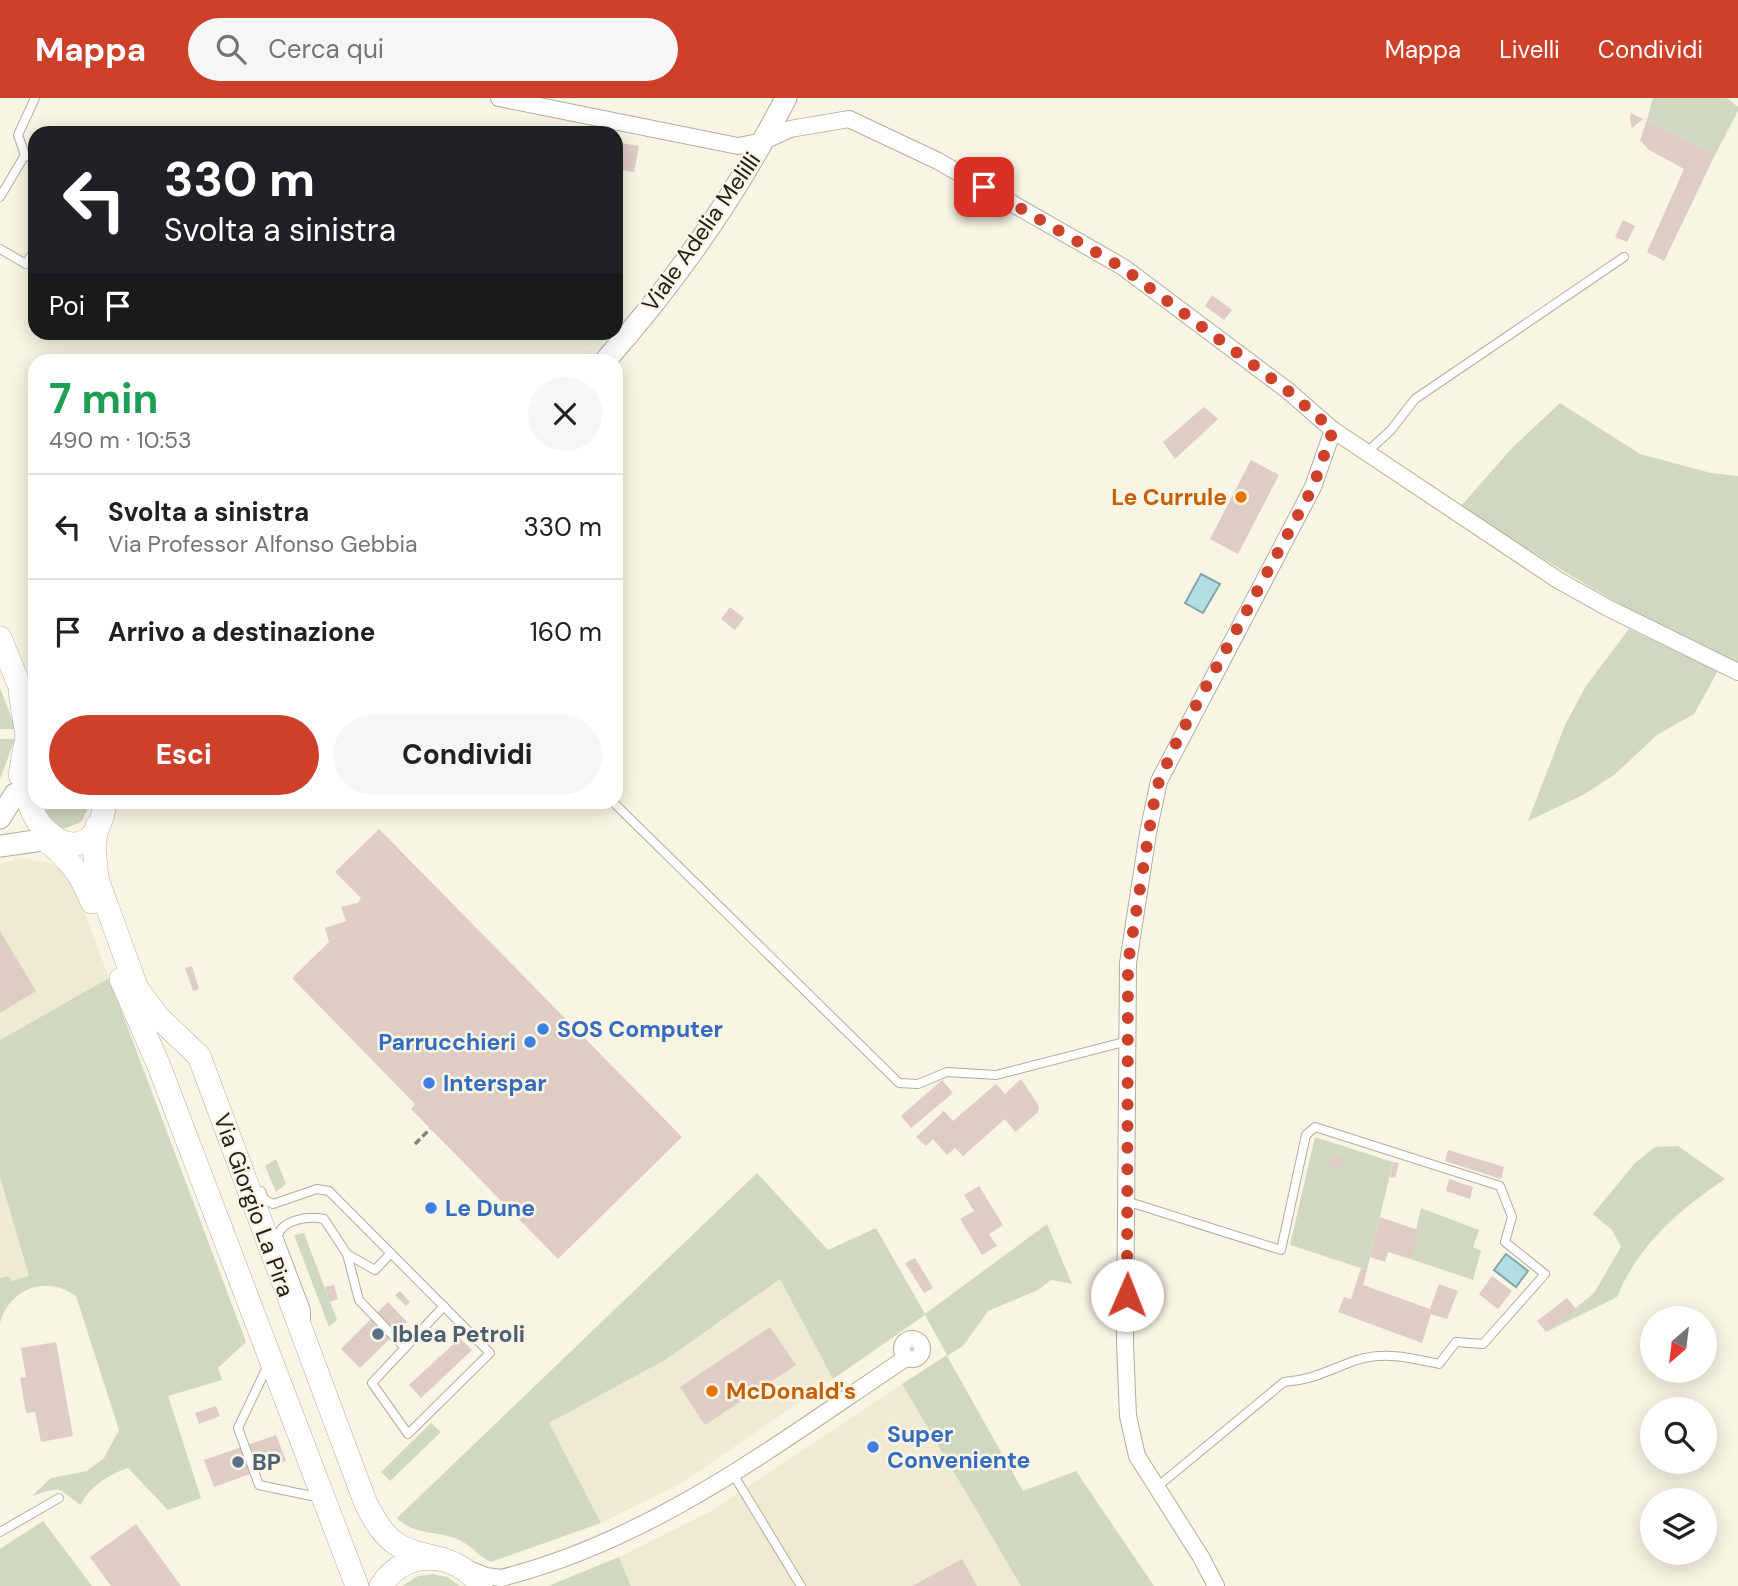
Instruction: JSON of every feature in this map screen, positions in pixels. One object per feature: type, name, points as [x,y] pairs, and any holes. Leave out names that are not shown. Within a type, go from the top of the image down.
[{"type":"main road","points":[[0,638],[20,692],[28,706]]},
{"type":"main road","points":[[17,787],[27,736],[20,692]]},
{"type":"main road","points":[[17,787],[28,771]]},
{"type":"main road","name":"Via Giorgio La Pira","points":[[17,787],[21,822],[70,860],[82,877],[137,1023],[159,1066],[357,1586]]},
{"type":"main road","points":[[46,842],[76,842],[104,810]]},
{"type":"main road","name":"Via Giorgio La Pira","points":[[104,810],[94,848],[97,878],[137,989],[158,1017],[199,1056],[304,1342],[380,1531],[393,1545],[452,1563]]},
{"type":"main road","points":[[381,1586],[398,1567],[412,1560],[452,1563],[481,1586]]},
{"type":"street","points":[[499,98],[738,146],[764,141],[790,129],[849,119],[938,161],[1123,268],[1287,390],[1333,430],[1559,580],[1608,608],[1738,672]]},
{"type":"street","name":"Viale Adelia Melilli","points":[[623,339],[683,263],[764,141],[786,98]]},
{"type":"street","name":"Viale Adelia Melilli","points":[[611,354],[622,340]]},
{"type":"street","points":[[1216,1586],[1201,1556],[1137,1456],[1128,1416],[1125,1344],[1128,963],[1148,833],[1159,781],[1178,739],[1313,487],[1333,430]]},
{"type":"street","points":[[0,818],[17,787]]},
{"type":"street","points":[[0,846],[46,842]]},
{"type":"street","points":[[452,1563],[486,1576],[501,1578],[631,1532],[733,1474],[906,1358]]},
{"type":"street","points":[[508,1586],[523,1572]]},
{"type":"lane","points":[[28,156],[18,135],[35,98]]},
{"type":"lane","points":[[0,197],[25,155]]},
{"type":"lane","points":[[0,249],[26,264],[28,261]]},
{"type":"lane","points":[[1367,452],[1391,430],[1415,399],[1624,257]]},
{"type":"lane","points":[[620,809],[899,1083],[918,1084],[947,1072],[996,1075],[1128,1041]]},
{"type":"lane","points":[[205,1072],[234,1120],[251,1165]]},
{"type":"lane","points":[[1126,1201],[1281,1250],[1306,1135],[1315,1127],[1500,1186],[1511,1217],[1505,1242],[1545,1274],[1483,1344],[1455,1342],[1439,1364],[1397,1355],[1360,1359],[1310,1380],[1284,1382],[1157,1487]]},
{"type":"lane","points":[[255,1177],[268,1203],[282,1203],[317,1189],[329,1191],[444,1306],[490,1353],[408,1434],[372,1383],[444,1306]]},
{"type":"lane","points":[[304,1342],[306,1310],[278,1236],[279,1229],[289,1222],[324,1219],[346,1254],[359,1300],[405,1348]]},
{"type":"lane","points":[[346,1254],[375,1270],[391,1253]]},
{"type":"lane","points":[[271,1359],[238,1428],[259,1485],[324,1499]]},
{"type":"lane","points":[[733,1474],[801,1586]]},
{"type":"lane","points":[[0,1532],[59,1498]]},
{"type":"path","points":[[415,1144],[430,1129]]},
{"type":"shaded area","points":[[22,858],[52,864],[72,878],[109,978],[0,1040],[0,864]]},
{"type":"shaded area","points":[[0,1177],[30,1277],[12,1281],[8,1276],[0,1278]]},
{"type":"shaded area","name":"McDonald's","points":[[780,1278],[833,1379],[682,1483],[601,1523],[549,1423],[665,1360]]},
{"type":"shaded area","name":"Super Conveniente","points":[[902,1384],[1021,1586],[631,1586],[619,1557],[711,1511]]},
{"type":"green space","points":[[1653,98],[1727,98],[1738,107],[1738,111],[1715,155],[1647,120]]},
{"type":"green space","points":[[1560,403],[1640,454],[1711,473],[1738,476],[1738,665],[1596,590],[1461,506],[1512,448]]},
{"type":"green space","points":[[1629,629],[1718,671],[1694,714],[1657,735],[1614,775],[1583,795],[1528,821],[1565,725],[1586,686]]},
{"type":"green space","points":[[0,688],[16,729],[0,729]]},
{"type":"green space","points":[[0,739],[15,739],[0,779]]},
{"type":"green space","points":[[39,809],[88,809],[81,822],[61,830],[50,828]]},
{"type":"green space","points":[[109,978],[246,1342],[218,1368],[222,1380],[168,1396],[201,1498],[168,1510],[128,1468],[100,1482],[84,1498],[81,1505],[59,1490],[32,1496],[51,1478],[87,1471],[104,1458],[119,1430],[76,1296],[53,1286],[30,1288],[11,1301],[0,1323],[0,1278],[8,1276],[12,1281],[29,1276],[0,1177],[0,1040]]},
{"type":"green space","points":[[1315,1137],[1393,1162],[1367,1270],[1290,1245]]},
{"type":"green space","points":[[1678,1146],[1725,1179],[1692,1203],[1662,1230],[1637,1261],[1617,1297],[1546,1332],[1594,1293],[1621,1247],[1612,1230],[1593,1214],[1635,1163],[1655,1147]]},
{"type":"green space","points":[[276,1159],[286,1184],[276,1192],[265,1166]]},
{"type":"green space","points":[[757,1173],[828,1250],[876,1228],[925,1314],[1047,1224],[1072,1284],[1051,1280],[1038,1290],[988,1311],[963,1346],[947,1356],[1023,1491],[1076,1471],[1154,1586],[1021,1586],[902,1384],[947,1355],[925,1315],[833,1379],[780,1279],[665,1360],[549,1423],[601,1523],[491,1562],[459,1540],[411,1528],[397,1518]]},
{"type":"green space","points":[[1421,1208],[1479,1230],[1473,1247],[1481,1251],[1473,1280],[1410,1259]]},
{"type":"green space","points":[[304,1233],[337,1320],[329,1327],[294,1235]]},
{"type":"green space","points":[[431,1423],[441,1432],[390,1481],[381,1472]]},
{"type":"green space","points":[[43,1521],[92,1586],[0,1586],[0,1549]]},
{"type":"green space","points":[[619,1557],[631,1586],[548,1586]]},
{"type":"green space","points":[[433,1574],[447,1577],[460,1586],[402,1586],[418,1576]]},
{"type":"water","points":[[1201,574],[1220,584],[1203,613],[1185,603]]},
{"type":"water","points":[[1506,1254],[1528,1271],[1516,1287],[1494,1270]]},
{"type":"building","points":[[1631,113],[1643,119],[1632,128],[1630,119]]},
{"type":"building","points":[[1647,120],[1715,155],[1664,261],[1647,252],[1684,169],[1649,150],[1640,140]]},
{"type":"building","points":[[623,143],[639,146],[634,172],[623,170]]},
{"type":"building","points":[[1623,220],[1635,226],[1627,242],[1615,237]]},
{"type":"building","points":[[1212,295],[1232,310],[1224,320],[1205,306]]},
{"type":"building","points":[[1204,407],[1218,419],[1175,459],[1163,442]]},
{"type":"building","points":[[1251,460],[1279,475],[1238,554],[1210,539]]},
{"type":"building","points":[[730,607],[744,618],[735,630],[721,619]]},
{"type":"building","points":[[379,829],[682,1137],[558,1259],[411,1109],[415,1104],[292,978],[329,942],[325,928],[346,921],[341,907],[358,903],[361,898],[335,872]]},
{"type":"building","points":[[0,931],[36,991],[0,1013]]},
{"type":"building","points":[[192,966],[199,989],[193,991],[185,968]]},
{"type":"building","points":[[1021,1079],[1039,1106],[1038,1112],[1015,1132],[1005,1119],[963,1156],[955,1148],[947,1155],[933,1139],[926,1146],[916,1137],[944,1111],[953,1121],[996,1084],[1005,1094]]},
{"type":"building","points":[[942,1080],[953,1093],[911,1128],[901,1116]]},
{"type":"building","points":[[1448,1150],[1504,1167],[1501,1179],[1445,1161]]},
{"type":"building","points":[[1333,1155],[1344,1159],[1340,1170],[1329,1166]]},
{"type":"building","points":[[1393,1162],[1399,1163],[1395,1178],[1390,1177]]},
{"type":"building","points":[[1449,1179],[1473,1187],[1470,1199],[1446,1191]]},
{"type":"building","points":[[979,1186],[1003,1225],[989,1234],[997,1246],[982,1255],[960,1219],[974,1211],[964,1195]]},
{"type":"building","points":[[1380,1217],[1418,1230],[1410,1259],[1388,1252],[1385,1262],[1370,1257]]},
{"type":"building","points":[[915,1258],[933,1288],[924,1293],[905,1263]]},
{"type":"building","points":[[1361,1268],[1367,1270],[1363,1285],[1430,1309],[1439,1284],[1458,1291],[1447,1319],[1431,1314],[1422,1343],[1338,1312],[1344,1297],[1351,1299]]},
{"type":"building","points":[[1492,1276],[1512,1291],[1498,1309],[1479,1294]]},
{"type":"building","points":[[334,1285],[338,1299],[330,1302],[325,1287]]},
{"type":"building","points":[[400,1291],[410,1302],[406,1306],[395,1295]]},
{"type":"building","points":[[1567,1298],[1576,1309],[1546,1332],[1537,1321]]},
{"type":"building","points":[[388,1302],[407,1322],[360,1368],[341,1349]]},
{"type":"building","points":[[770,1327],[796,1365],[705,1425],[680,1387]]},
{"type":"building","points":[[460,1338],[472,1350],[421,1398],[409,1385]]},
{"type":"building","points":[[56,1342],[73,1436],[41,1442],[35,1412],[26,1413],[20,1378],[26,1377],[21,1348]]},
{"type":"building","points":[[216,1406],[220,1416],[199,1424],[195,1413]]},
{"type":"building","points":[[276,1435],[286,1461],[214,1487],[204,1460]]},
{"type":"building","points":[[136,1524],[181,1586],[111,1586],[90,1557]]},
{"type":"building","points":[[962,1559],[977,1586],[912,1586]]},
{"type":"place","name":"Le Currule","points":[[1241,497]]},
{"type":"place","name":"SOS Computer","points":[[543,1029]]},
{"type":"place","name":"Parrucchieri","points":[[530,1042]]},
{"type":"place","name":"Interspar","points":[[429,1083]]},
{"type":"place","name":"Le Dune","points":[[431,1208]]},
{"type":"place","name":"Iblea Petroli","points":[[378,1334]]},
{"type":"place","name":"McDonald's","points":[[712,1391]]},
{"type":"place","name":"Super Conveniente","points":[[873,1447]]},
{"type":"place","name":"BP","points":[[238,1462]]},
{"type":"route","points":[[984,187],[1123,268],[1287,390],[1333,430],[1313,487],[1178,739],[1159,781],[1148,833],[1128,963],[1127,1295]]}]
